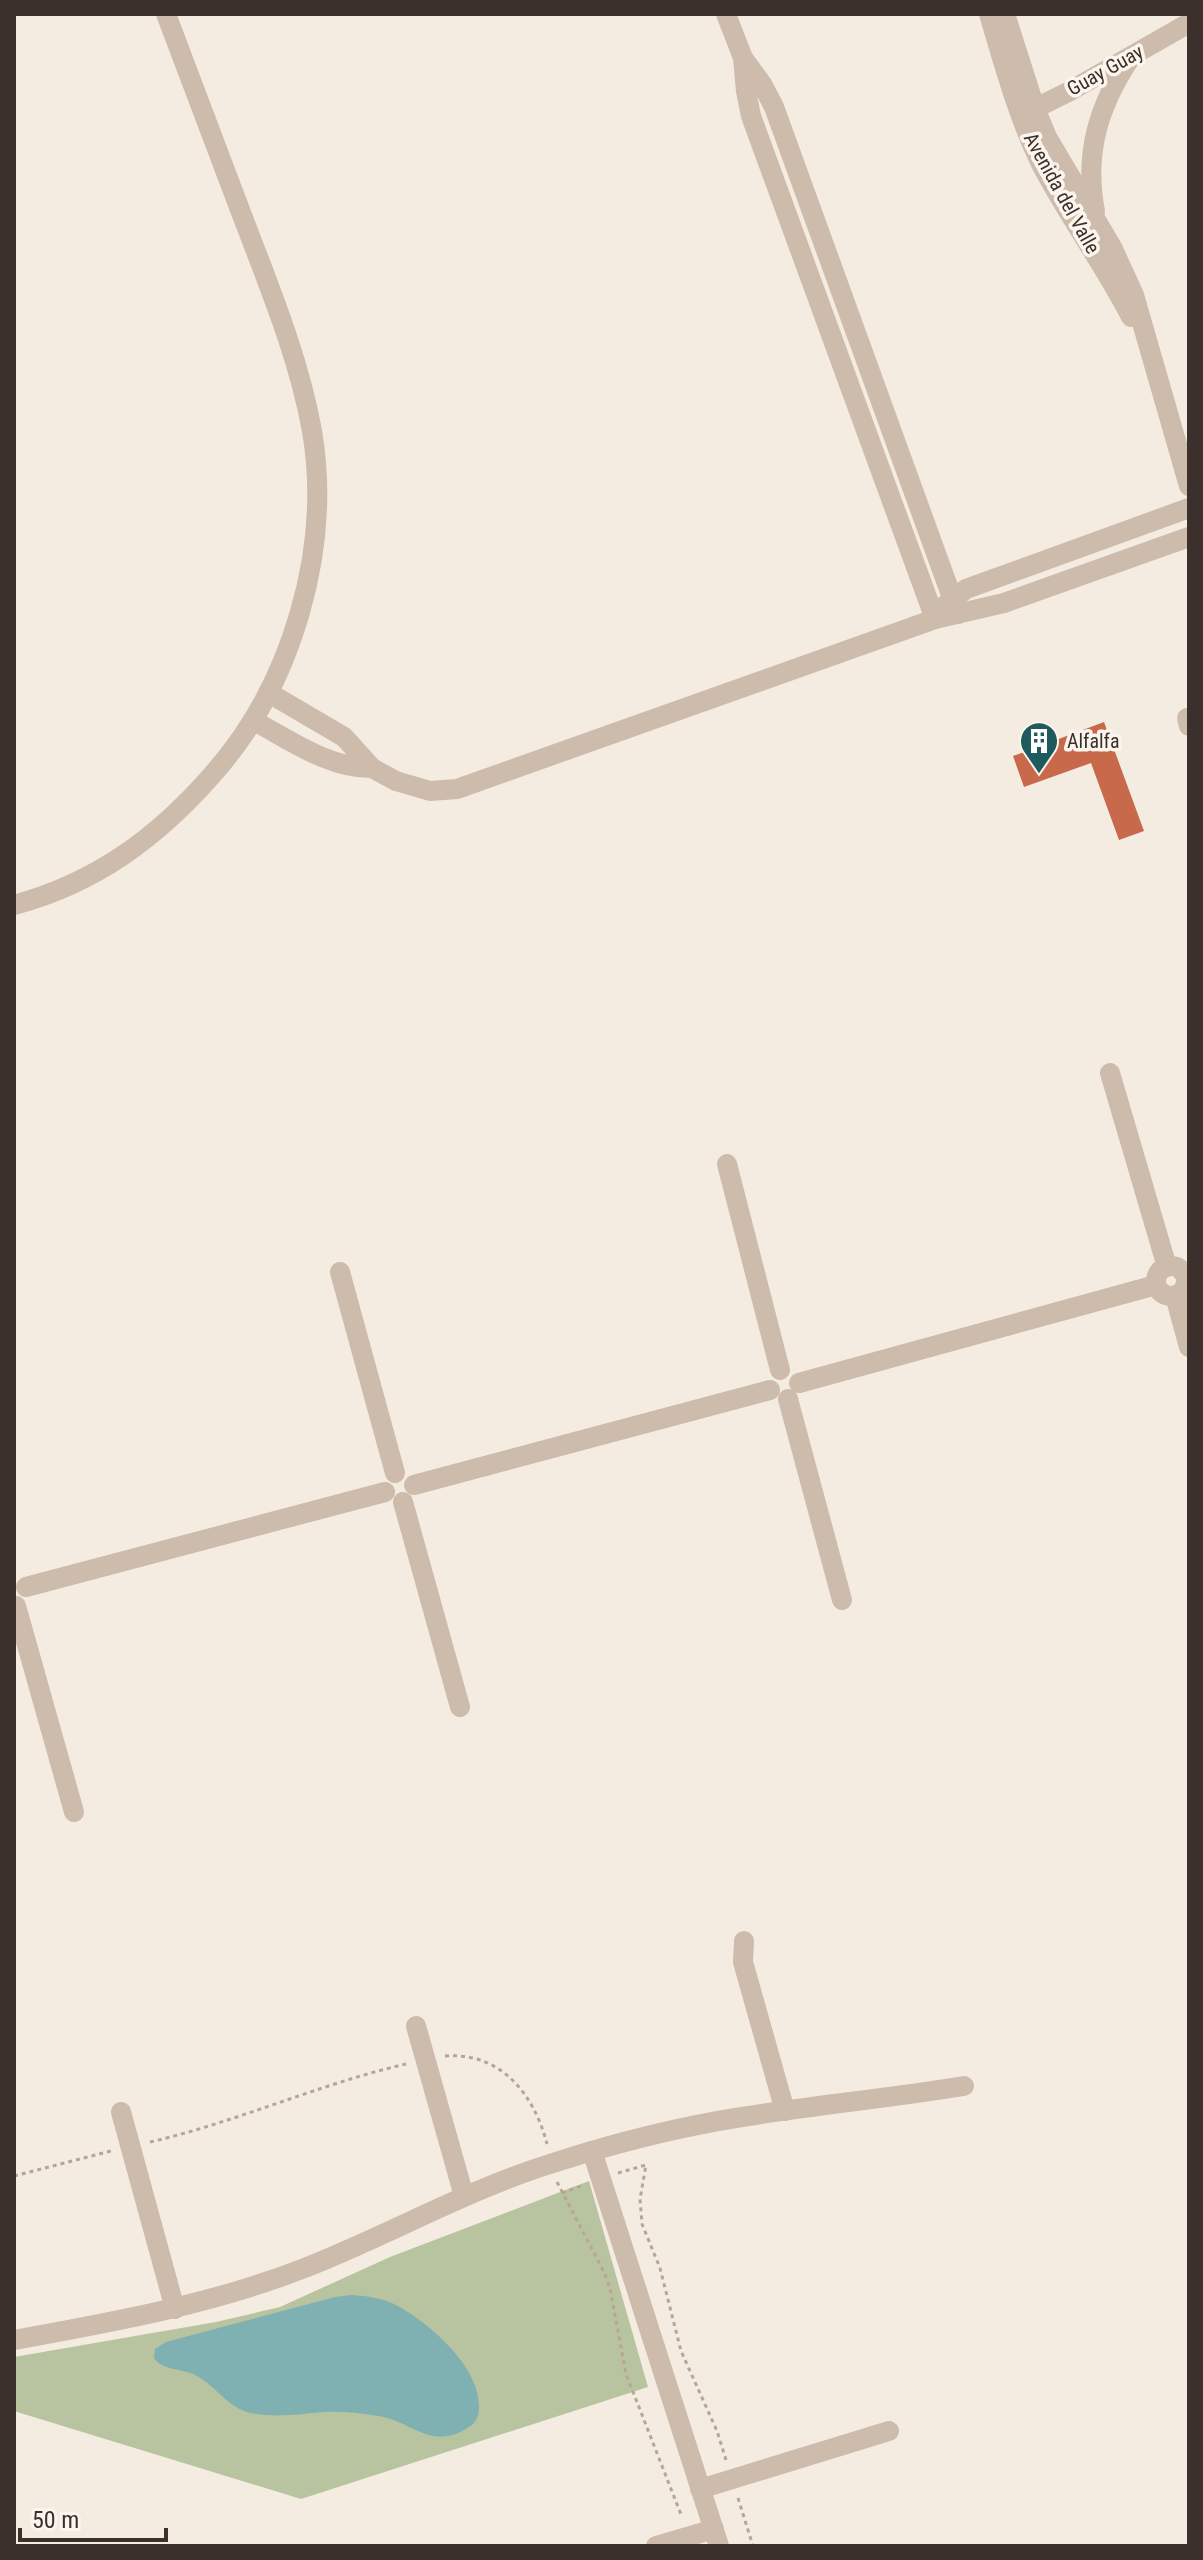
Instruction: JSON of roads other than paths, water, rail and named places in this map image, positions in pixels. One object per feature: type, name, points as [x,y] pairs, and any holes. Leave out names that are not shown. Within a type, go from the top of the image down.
[{"type":"street","points":[[14,905],[78,883],[135,847],[178,812],[199,790],[254,721],[269,693],[297,621],[313,548],[316,492],[312,432],[285,329],[166,14]]},
{"type":"street","points":[[726,14],[743,58],[774,107],[956,606]]},
{"type":"street","name":"Avenida del Valle","points":[[989,14],[1027,112],[1097,223],[1134,295],[1189,486]]},
{"type":"street","name":"Avenida del Valle","points":[[1005,14],[1043,167],[1122,300],[1152,364]]},
{"type":"street","name":"Guay Guay","points":[[1027,112],[1189,23]]},
{"type":"street","points":[[1097,223],[1091,181],[1093,138],[1107,99],[1133,54]]},
{"type":"street","points":[[743,58],[751,116],[935,619]]},
{"type":"street","points":[[269,693],[344,737],[372,768],[396,781],[418,789],[457,789],[935,619],[956,606],[966,589],[1189,508]]},
{"type":"street","points":[[956,606],[1004,603],[1189,537]]},
{"type":"street","points":[[254,721],[337,764],[372,768]]},
{"type":"street","points":[[1110,1073],[1174,1276],[1185,1286],[1175,1296],[1189,1347]]},
{"type":"street","points":[[727,1164],[780,1370],[794,1374],[786,1391],[842,1600]]},
{"type":"street","points":[[340,1272],[395,1473],[409,1476],[401,1493],[460,1707]]},
{"type":"street","points":[[74,1812],[15,1606],[26,1596],[20,1582],[401,1493],[786,1391],[1174,1276]]},
{"type":"street","points":[[744,1941],[743,1962],[785,2111]]},
{"type":"street","points":[[416,2026],[464,2196]]},
{"type":"street","points":[[14,2340],[175,2309],[250,2287],[301,2269],[464,2196],[592,2151],[678,2129],[964,2086]]},
{"type":"street","points":[[121,2112],[175,2309]]},
{"type":"street","points":[[592,2151],[716,2538],[656,2546]]},
{"type":"street","points":[[700,2489],[889,2431]]},
{"type":"water","points":[[351,2295],[375,2298],[398,2306],[438,2335],[462,2362],[477,2391],[479,2412],[472,2425],[444,2437],[364,2414],[251,2413],[236,2407],[197,2376],[162,2365],[154,2358],[155,2349],[166,2342]]},
{"type":"place","name":"Alfalfa","points":[[1039,775]]}]
